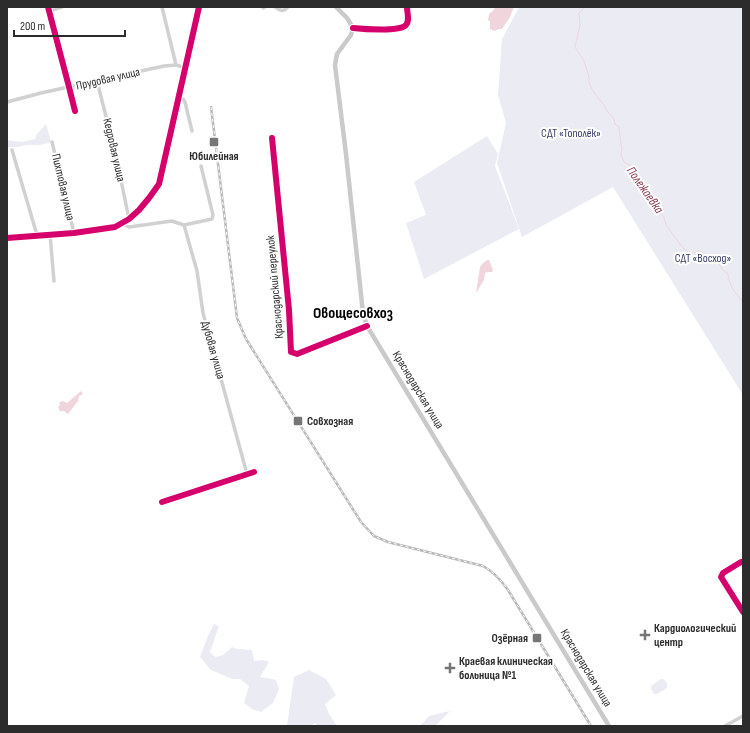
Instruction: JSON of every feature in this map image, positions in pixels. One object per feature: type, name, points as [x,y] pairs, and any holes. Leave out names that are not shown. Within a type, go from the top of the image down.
[{"type":"main road","points":[[7,238],[115,227],[129,219],[149,198],[159,184],[199,7]]},
{"type":"main road","points":[[336,7],[347,18],[353,28]]},
{"type":"main road","name":"Краснодарская улица","points":[[353,28],[351,35],[337,54],[335,65],[363,312],[367,326],[609,726]]},
{"type":"street","points":[[62,7],[48,9],[75,111]]},
{"type":"street","points":[[162,7],[176,65]]},
{"type":"street","points":[[275,7],[282,11],[288,7]]},
{"type":"street","points":[[353,28],[376,30],[402,28],[407,25],[409,20],[407,7]]},
{"type":"street","name":"Прудовая улица","points":[[7,102],[164,66],[176,65],[186,68]]},
{"type":"street","name":"Кедровая улица","points":[[97,81],[116,156],[129,219]]},
{"type":"street","points":[[179,97],[186,102],[192,131]]},
{"type":"street","name":"Краснодарский переулок","points":[[272,138],[292,352],[297,354],[367,326]]},
{"type":"street","name":"Пихтовая улица","points":[[52,142],[74,232]]},
{"type":"street","points":[[12,150],[37,235]]},
{"type":"street","points":[[124,222],[125,225],[129,227],[172,221],[184,225],[212,219],[213,215],[201,166]]},
{"type":"street","name":"Дубовая улица","points":[[184,225],[197,271],[203,313],[247,474]]},
{"type":"street","points":[[50,234],[54,281]]},
{"type":"street","points":[[162,502],[254,472]]},
{"type":"street","points":[[743,562],[723,573],[721,577],[743,612]]},
{"type":"street","points":[[725,726],[743,716]]},
{"type":"green space","points":[[519,7],[743,7],[743,395],[613,187],[522,237],[497,163],[506,123],[498,95],[502,39]]},
{"type":"green space","points":[[46,124],[51,142],[40,145],[9,147],[7,149],[7,140],[22,142],[35,139],[37,134]]},
{"type":"green space","points":[[487,136],[498,154],[495,166],[519,229],[424,279],[406,223],[426,215],[414,182]]},
{"type":"green space","points":[[214,624],[219,626],[210,652],[215,657],[223,655],[232,647],[237,649],[252,650],[254,661],[263,660],[269,662],[260,677],[276,680],[279,689],[273,703],[261,712],[252,709],[244,703],[249,686],[240,679],[232,679],[211,670],[200,657]]},
{"type":"green space","points":[[309,670],[326,679],[336,695],[325,704],[329,714],[337,726],[317,726],[315,723],[311,726],[287,726],[294,677]]},
{"type":"green space","points":[[661,679],[666,682],[667,688],[657,694],[654,694],[651,686]]},
{"type":"green space","points":[[450,711],[436,726],[420,726],[429,716]]},
{"type":"shaded area","points":[[495,7],[514,7],[510,17],[502,29],[495,31],[490,29],[490,22],[488,20],[489,14]]},
{"type":"shaded area","points":[[487,260],[489,260],[493,270],[492,272],[485,273],[484,280],[476,293],[480,267]]},
{"type":"shaded area","points":[[81,391],[83,394],[79,396],[78,401],[68,414],[64,411],[60,411],[58,407],[60,405],[59,402],[63,401],[67,403]]},
{"type":"waterway","name":"Полежаевка","points":[[585,7],[579,13],[580,25],[575,47],[584,61],[589,77],[589,83],[592,89],[614,119],[615,124],[619,127],[622,148],[621,155],[624,162],[631,166],[636,179],[644,185],[654,207],[658,209],[664,217],[666,225],[685,250],[691,253],[700,251],[718,262],[722,269],[728,274],[733,290],[743,302]]},
{"type":"railway","points":[[211,107],[237,318],[246,339],[361,522],[374,536],[388,542],[483,566],[494,574],[508,590],[591,726]]},
{"type":"cycle path","points":[[48,7],[75,111]]},
{"type":"cycle path","points":[[7,238],[74,233],[115,227],[129,219],[149,198],[159,184],[199,7]]},
{"type":"cycle path","points":[[353,28],[381,30],[402,27],[406,25],[408,21],[407,7]]},
{"type":"cycle path","points":[[272,138],[289,310],[291,352],[297,354],[367,326]]},
{"type":"cycle path","points":[[162,502],[254,472]]},
{"type":"cycle path","points":[[743,562],[723,573],[721,577],[743,612]]},
{"type":"place","name":"Юбилейная","points":[[214,142]]},
{"type":"place","name":"Совхозная","points":[[298,421]]},
{"type":"place","name":"Кардиологический центр","points":[[645,635]]},
{"type":"place","name":"Озёрная","points":[[537,638]]},
{"type":"place","name":"Краевая клиническая больница №1","points":[[450,668]]},
{"type":"district","name":"Овощесовхоз","points":[[353,313]]},
{"type":"park label","name":"СДТ «Тополёк»","points":[[571,133]]},
{"type":"park label","name":"СДТ «Восход»","points":[[703,258]]}]
